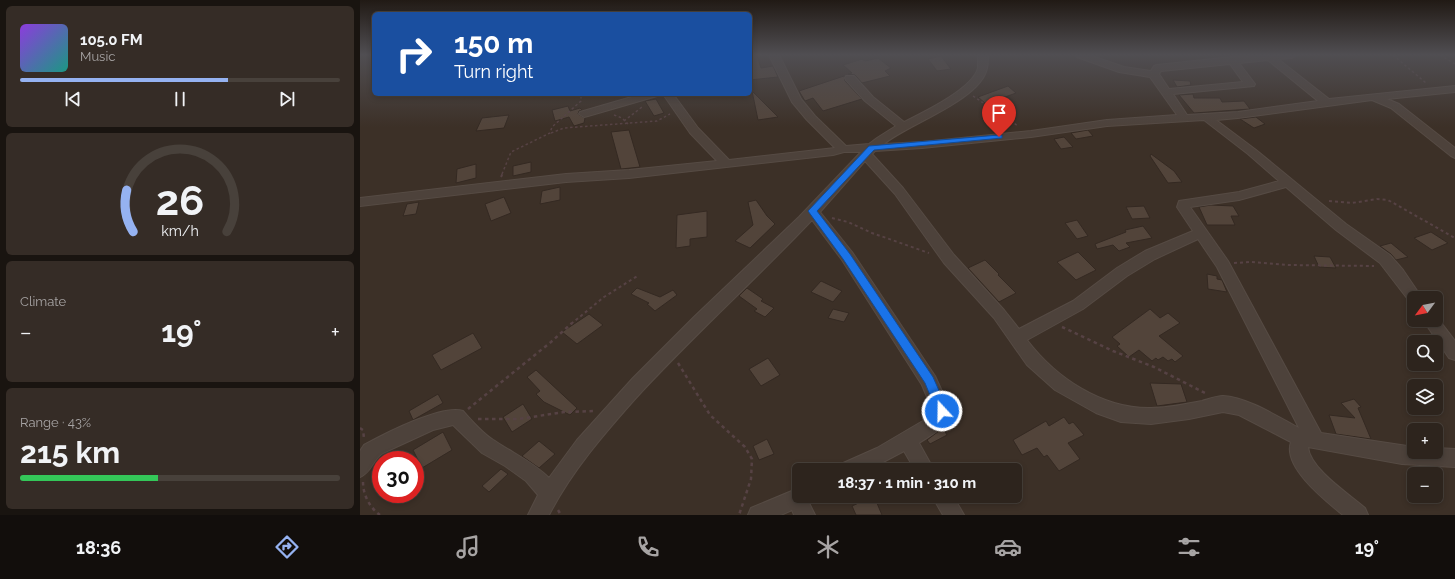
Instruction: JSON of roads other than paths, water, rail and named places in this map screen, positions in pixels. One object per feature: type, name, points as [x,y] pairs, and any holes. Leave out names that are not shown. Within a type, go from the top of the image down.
[{"type":"street","points":[[786,79],[796,100],[811,118],[843,148]]},
{"type":"street","points":[[851,79],[869,99],[903,127]]},
{"type":"street","points":[[538,515],[550,493],[589,439],[615,409],[728,292],[814,214],[869,151],[886,136],[966,90],[978,79]]},
{"type":"street","points":[[1157,79],[1184,118]]},
{"type":"street","points":[[1165,92],[1250,84],[1246,79]]},
{"type":"street","points":[[1296,79],[1327,103]]},
{"type":"street","points":[[360,202],[566,178],[629,174],[725,162],[833,152],[843,148],[869,151],[1030,134],[1107,123],[1266,112],[1327,103],[1376,98],[1389,100],[1430,91],[1455,89]]},
{"type":"street","points":[[584,114],[646,96]]},
{"type":"street","points":[[669,96],[678,111],[708,148],[725,162]]},
{"type":"street","points":[[1389,100],[1455,154]]},
{"type":"street","points":[[1206,117],[1252,152],[1341,227],[1385,259],[1392,266],[1410,291]]},
{"type":"street","points":[[869,151],[949,259],[999,314],[1033,360],[1061,385],[1102,408],[1121,414],[1152,416],[1188,412],[1223,404],[1242,408],[1308,439],[1402,455],[1455,458]]},
{"type":"street","points":[[1287,183],[1239,196],[1184,204],[1183,206],[1223,265],[1308,439]]},
{"type":"street","points":[[814,214],[847,256],[929,381],[941,406],[941,416],[934,424],[882,454],[863,463]]},
{"type":"street","points":[[1017,338],[1078,305],[1122,272],[1139,262],[1173,244],[1200,233]]},
{"type":"street","points":[[1436,327],[1455,353]]},
{"type":"street","points":[[361,473],[366,456],[370,451],[450,416],[459,419],[488,446],[533,475],[550,493]]},
{"type":"street","points":[[1308,439],[1298,448],[1302,460],[1328,490],[1358,515]]},
{"type":"street","points":[[907,440],[921,463]]},
{"type":"street","points":[[758,515],[801,503]]},
{"type":"street","points":[[946,503],[954,515]]}]
